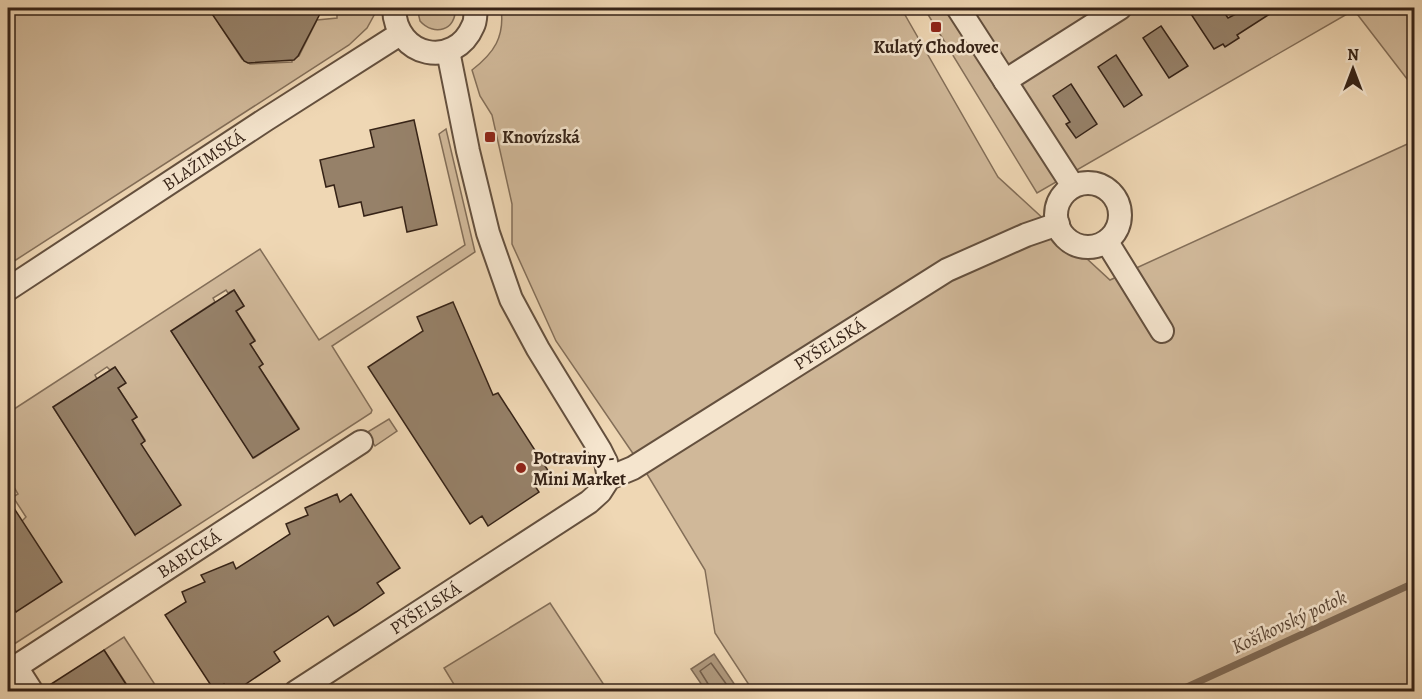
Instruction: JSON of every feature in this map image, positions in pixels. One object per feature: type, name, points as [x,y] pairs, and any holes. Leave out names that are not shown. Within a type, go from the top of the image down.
[{"type":"street","points":[[394,8],[394,19],[400,34],[414,47],[436,53],[448,51],[464,41],[474,25],[476,8]]},
{"type":"street","points":[[958,8],[1073,186]]},
{"type":"street","points":[[1005,81],[1120,8]]},
{"type":"street","name":"BLAŽIMSKÁ","points":[[8,289],[400,34]]},
{"type":"street","points":[[448,51],[468,151],[488,233],[511,299],[538,349],[600,450],[606,462],[609,478]]},
{"type":"street","points":[[1091,183],[1100,185],[1114,195],[1120,211],[1120,220],[1113,236],[1107,242],[1082,247],[1067,239],[1058,224],[1057,208],[1060,199],[1073,186],[1091,183]]},
{"type":"street","name":"PYŠELSKÁ","points":[[296,692],[589,502],[600,492],[609,478],[633,468],[947,270],[1026,235],[1058,224]]},
{"type":"street","points":[[1107,242],[1162,332]]},
{"type":"street","name":"BABICKÁ","points":[[32,692],[12,669],[361,442]]},
{"type":"shaded area","points":[[8,8],[208,8],[213,15],[218,15],[219,24],[242,59],[250,64],[292,62],[292,59],[299,56],[317,20],[337,18],[337,8],[378,8],[367,28],[349,45],[8,265]]},
{"type":"shaded area","points":[[417,8],[455,8],[455,16],[452,22],[443,29],[432,29],[420,21]]},
{"type":"shaded area","points":[[501,8],[901,8],[998,177],[1110,280],[1414,141],[1414,691],[753,691],[715,633],[705,570],[647,474],[556,341],[512,244],[512,204],[492,115],[480,96],[472,70],[492,51],[496,44],[501,28]]},
{"type":"shaded area","points":[[924,8],[1414,8],[1414,88],[1354,10],[1037,193]]},
{"type":"shaded area","points":[[446,129],[475,252],[332,346],[372,410],[371,413],[8,648],[8,598],[16,611],[22,521],[26,517],[13,497],[18,494],[8,477],[8,413],[260,249],[319,340],[465,245],[439,134]],"holes":[[[226,290],[228,293],[234,290],[244,306],[236,311],[255,340],[250,344],[263,364],[259,367],[299,428],[254,458],[171,331],[215,302],[213,298]],[[107,367],[110,370],[115,367],[125,383],[118,388],[137,417],[132,420],[145,440],[141,444],[135,535],[53,407],[97,379],[95,375]]]},
{"type":"shaded area","points":[[389,419],[397,431],[375,446],[366,433]]},
{"type":"shaded area","points":[[550,603],[608,691],[458,691],[444,668]]},
{"type":"shaded area","points":[[124,637],[159,691],[131,691],[104,650]]},
{"type":"shaded area","points":[[172,689],[186,691],[159,691]]},
{"type":"water","points":[[714,654],[739,691],[706,691],[691,669]]},
{"type":"building","points":[[208,8],[323,8],[294,60],[248,63],[244,61]]},
{"type":"building","points":[[1187,8],[1221,8],[1228,18],[1248,8],[1279,8],[1237,35],[1239,38],[1225,47],[1223,44],[1214,49]]},
{"type":"building","points":[[1161,26],[1188,66],[1169,78],[1143,38]]},
{"type":"building","points":[[1116,55],[1142,95],[1124,107],[1098,67]]},
{"type":"building","points":[[1071,84],[1097,124],[1076,138],[1066,124],[1070,122],[1053,96]]},
{"type":"building","points":[[414,120],[437,225],[407,232],[402,207],[364,216],[361,202],[339,207],[334,185],[326,187],[320,160],[374,147],[370,130]]},
{"type":"building","points":[[234,290],[244,306],[236,311],[255,341],[250,344],[263,364],[259,367],[299,429],[253,458],[171,331]]},
{"type":"building","points":[[453,302],[493,395],[498,393],[549,472],[533,483],[539,492],[488,526],[482,516],[470,524],[368,367],[423,331],[417,317]]},
{"type":"building","points":[[115,367],[126,383],[118,388],[137,417],[132,420],[145,441],[141,444],[181,505],[135,535],[53,407]]},
{"type":"building","points":[[337,494],[340,502],[351,494],[400,568],[377,583],[384,593],[356,612],[334,626],[328,616],[274,652],[280,661],[234,692],[229,692],[224,684],[214,690],[165,615],[186,602],[182,592],[205,582],[201,575],[233,562],[236,569],[290,534],[286,524],[308,515],[305,508]]},
{"type":"building","points":[[8,499],[62,582],[16,612],[8,598]]},
{"type":"building","points":[[104,650],[131,692],[45,692],[45,688]]},
{"type":"waterway","name":"Košíkovský potok","points":[[1176,692],[1414,583]]},
{"type":"place","name":"Kulatý Chodovec","points":[[936,27]]},
{"type":"place","name":"Knovízská","points":[[490,137]]},
{"type":"place","name":"Potraviny - Mini Market","points":[[521,468]]}]
